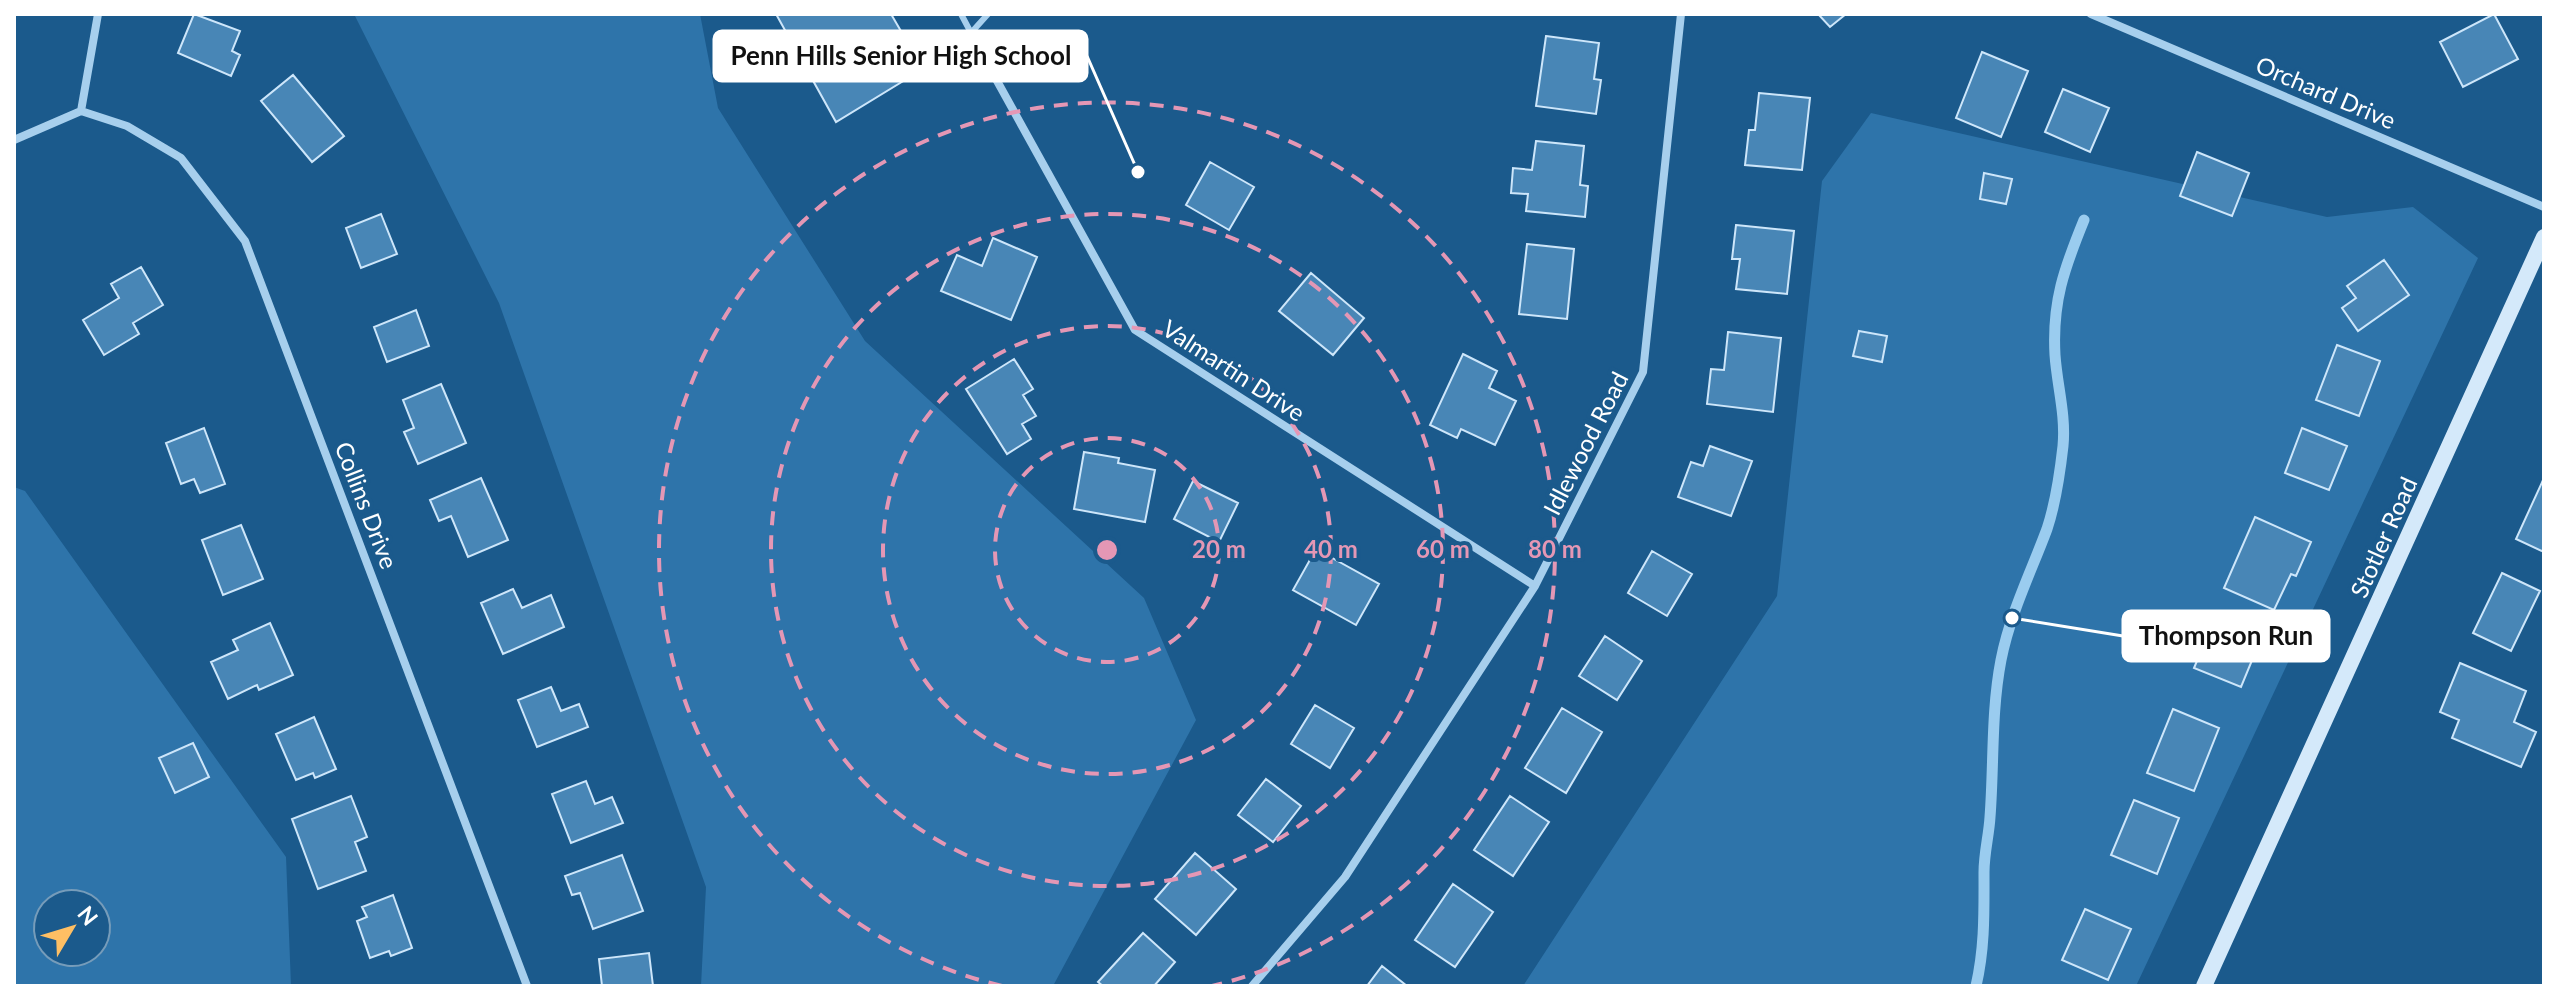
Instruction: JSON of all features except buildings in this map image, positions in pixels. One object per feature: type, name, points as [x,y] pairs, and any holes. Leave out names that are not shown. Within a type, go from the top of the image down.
[{"type":"street","points":[[14,140],[81,111],[98,14]]},
{"type":"street","name":"Idlewood Road","points":[[1252,986],[1345,877],[1535,586],[1643,372],[1681,14]]},
{"type":"street","name":"Orchard Drive","points":[[2091,14],[2544,207]]},
{"type":"street","name":"Valmartin Drive","points":[[986,61],[1135,330],[1535,586]]},
{"type":"street","name":"Collins Drive","points":[[81,111],[127,126],[181,158],[245,241],[527,986]]},
{"type":"street","name":"Stotler Road","points":[[2204,986],[2544,237]]},
{"type":"lane","name":"Valmartin Drive","points":[[961,14],[986,61]]},
{"type":"lane","points":[[970,34],[988,14]]},
{"type":"shaded area","points":[[354,14],[700,14],[718,108],[865,341],[1144,598],[1196,720],[1053,986],[701,986],[706,887],[499,303]]},
{"type":"shaded area","points":[[1871,113],[2327,217],[2413,207],[2478,258],[2136,986],[1523,986],[1777,596],[1822,181]]},
{"type":"shaded area","points":[[14,487],[25,491],[286,857],[291,986],[14,986]]},
{"type":"waterway","points":[[1976,986],[1982,943],[1984,865],[1998,680],[2010,626],[2047,529],[2057,488],[2064,434],[2055,355],[2055,318],[2065,270],[2084,220]]},
{"type":"place","name":"Penn Hills Senior High School","points":[[1138,172]]},
{"type":"place","name":"Thompson Run","points":[[2012,618]]}]
